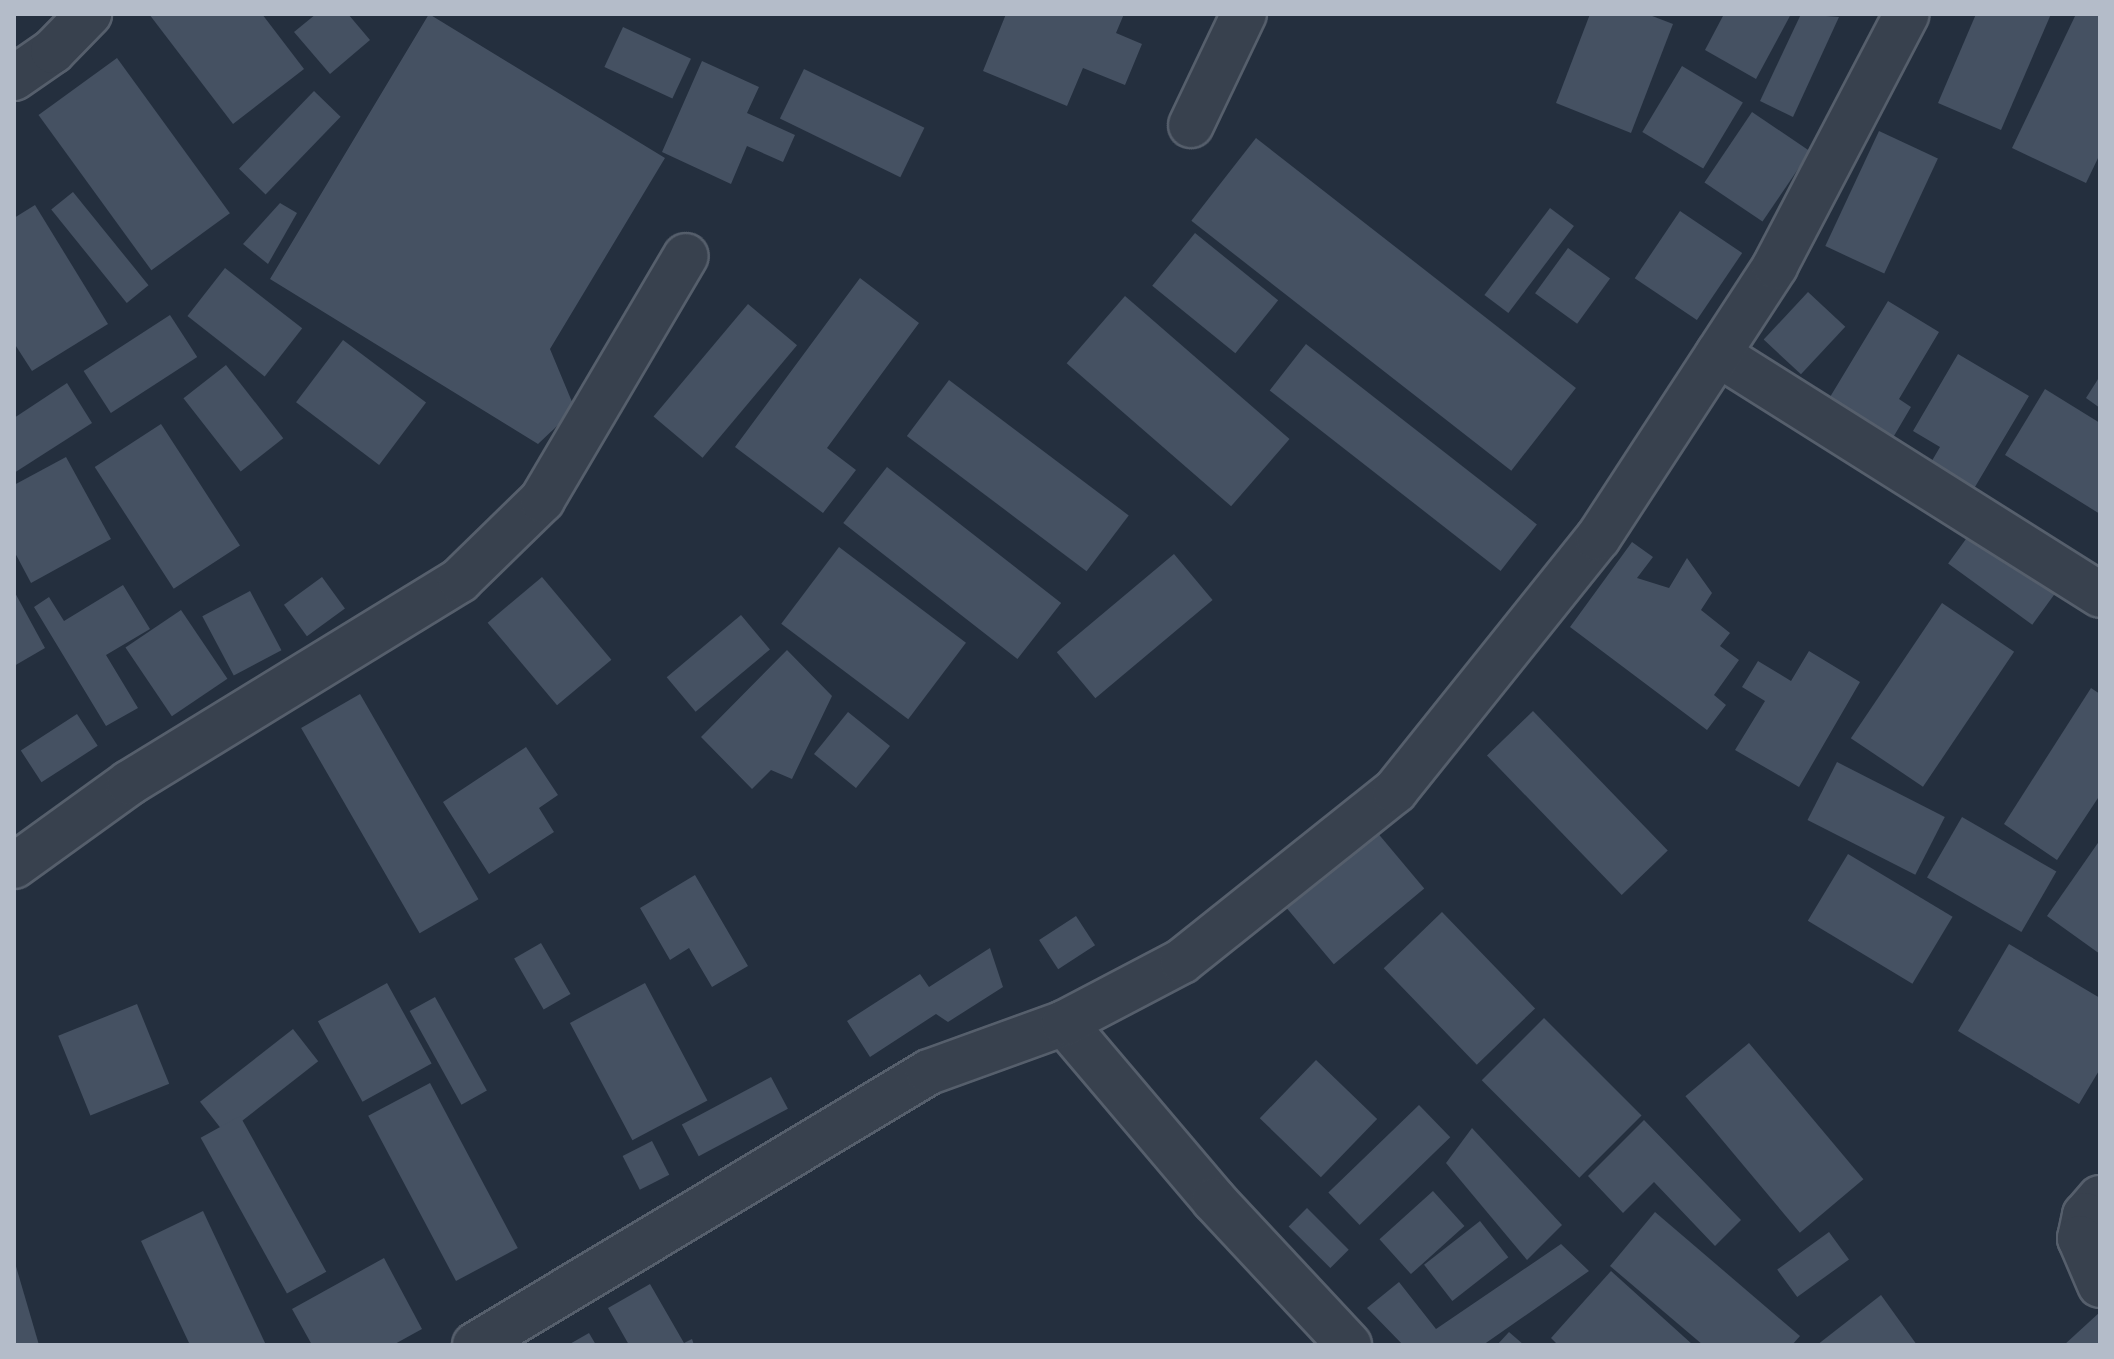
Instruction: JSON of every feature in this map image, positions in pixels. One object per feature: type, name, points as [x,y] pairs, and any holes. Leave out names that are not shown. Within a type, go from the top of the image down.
[{"type":"street","points":[[14,78],[53,51],[89,14]]},
{"type":"street","points":[[1191,125],[1244,14]]},
{"type":"street","points":[[475,1345],[929,1072],[1064,1023],[1182,961],[1395,791],[1598,538],[1775,266],[1907,14]]},
{"type":"street","points":[[14,866],[129,783],[460,580],[542,500],[686,256]]},
{"type":"street","points":[[1718,354],[2100,595]]},
{"type":"street","points":[[1064,1023],[1214,1200],[1349,1345]]},
{"type":"street","points":[[2100,1198],[2085,1215],[2080,1238],[2100,1285]]},
{"type":"building","points":[[149,14],[262,14],[304,69],[233,124]]},
{"type":"building","points":[[316,14],[348,14],[370,40],[330,74],[294,32]]},
{"type":"building","points":[[429,14],[665,158],[550,349],[575,409],[538,444],[270,279]]},
{"type":"building","points":[[1006,14],[1124,14],[1116,33],[1142,44],[1125,85],[1083,68],[1067,106],[983,71]]},
{"type":"building","points":[[1590,14],[1647,14],[1673,24],[1631,133],[1556,103]]},
{"type":"building","points":[[1724,14],[1791,14],[1756,79],[1705,50]]},
{"type":"building","points":[[1801,14],[1839,17],[1793,117],[1760,101]]},
{"type":"building","points":[[1976,14],[2051,14],[2001,130],[1938,103]]},
{"type":"building","points":[[2076,14],[2100,14],[2100,154],[2086,183],[2012,148]]},
{"type":"building","points":[[623,27],[691,59],[672,99],[604,67]]},
{"type":"building","points":[[117,58],[230,213],[151,270],[39,115]]},
{"type":"building","points":[[702,61],[759,87],[747,113],[795,135],[783,162],[747,146],[731,184],[662,152]]},
{"type":"building","points":[[1682,66],[1743,103],[1703,169],[1642,132]]},
{"type":"building","points":[[804,69],[924,128],[900,177],[780,118]]},
{"type":"building","points":[[314,91],[341,117],[266,194],[239,169]]},
{"type":"building","points":[[1752,112],[1810,151],[1763,222],[1704,182]]},
{"type":"building","points":[[1879,131],[1938,158],[1884,274],[1825,246]]},
{"type":"building","points":[[1256,138],[1576,388],[1511,471],[1191,221]]},
{"type":"building","points":[[73,192],[149,285],[127,303],[51,210]]},
{"type":"building","points":[[280,203],[297,213],[268,264],[243,244]]},
{"type":"building","points":[[35,205],[108,324],[32,371],[14,343],[14,218]]},
{"type":"building","points":[[1550,208],[1574,226],[1508,313],[1484,295]]},
{"type":"building","points":[[1680,211],[1742,253],[1697,320],[1635,278]]},
{"type":"building","points":[[1195,233],[1278,300],[1235,353],[1152,286]]},
{"type":"building","points":[[1568,248],[1610,279],[1577,324],[1535,293]]},
{"type":"building","points":[[225,268],[302,328],[265,376],[187,316]]},
{"type":"building","points":[[860,278],[919,323],[827,448],[856,470],[823,513],[735,447]]},
{"type":"building","points":[[1808,292],[1845,327],[1801,374],[1764,340]]},
{"type":"building","points":[[1125,296],[1290,439],[1231,506],[1067,363]]},
{"type":"building","points":[[1888,301],[1939,332],[1899,399],[1911,407],[1891,441],[1827,402]]},
{"type":"building","points":[[748,304],[797,345],[703,458],[654,417]]},
{"type":"building","points":[[170,315],[197,357],[111,413],[84,371]]},
{"type":"building","points":[[343,340],[426,403],[379,465],[296,402]]},
{"type":"building","points":[[1306,344],[1537,524],[1501,571],[1270,390]]},
{"type":"building","points":[[1958,354],[2029,396],[1969,497],[1926,471],[1940,447],[1913,431]]},
{"type":"building","points":[[226,365],[283,438],[241,472],[183,398]]},
{"type":"building","points":[[2100,376],[2100,408],[2086,398]]},
{"type":"building","points":[[949,380],[1129,515],[1087,571],[907,436]]},
{"type":"building","points":[[67,383],[92,423],[14,473],[14,418]]},
{"type":"building","points":[[2045,389],[2100,423],[2100,514],[2005,455]]},
{"type":"building","points":[[161,424],[240,546],[174,589],[95,467]]},
{"type":"building","points":[[66,457],[111,539],[31,583],[14,551],[14,485]]},
{"type":"building","points":[[887,467],[1061,603],[1017,659],[843,523]]},
{"type":"building","points":[[1974,528],[2058,589],[2032,625],[1948,564]]},
{"type":"building","points":[[1632,542],[1653,557],[1637,578],[1669,588],[1687,558],[1712,593],[1701,610],[1730,633],[1720,646],[1739,660],[1714,695],[1726,705],[1707,730],[1570,627]]},
{"type":"building","points":[[839,547],[966,643],[908,719],[781,624]]},
{"type":"building","points":[[1174,554],[1213,600],[1095,698],[1057,652]]},
{"type":"building","points":[[322,577],[345,609],[307,636],[284,605]]},
{"type":"building","points":[[542,577],[611,660],[557,705],[488,623]]},
{"type":"building","points":[[123,585],[150,629],[106,655],[138,708],[106,726],[34,607],[49,597],[64,621]]},
{"type":"building","points":[[14,591],[45,648],[14,666]]},
{"type":"building","points":[[250,591],[281,650],[234,676],[202,616]]},
{"type":"building","points":[[1942,603],[2014,652],[1923,787],[1851,738]]},
{"type":"building","points":[[181,610],[227,679],[172,716],[125,647]]},
{"type":"building","points":[[741,615],[770,649],[696,712],[667,677]]},
{"type":"building","points":[[787,650],[832,696],[792,779],[771,770],[752,789],[701,737]]},
{"type":"building","points":[[1809,651],[1860,682],[1799,787],[1735,750],[1765,701],[1742,687],[1758,661],[1791,681]]},
{"type":"building","points":[[2091,688],[2100,694],[2100,795],[2057,860],[2004,824]]},
{"type":"building","points":[[360,694],[479,899],[420,933],[301,728]]},
{"type":"building","points":[[1533,711],[1668,851],[1622,895],[1487,755]]},
{"type":"building","points":[[848,712],[890,746],[856,788],[814,754]]},
{"type":"building","points":[[77,714],[98,746],[42,782],[21,750]]},
{"type":"building","points":[[526,747],[558,795],[539,808],[554,832],[489,874],[443,802]]},
{"type":"building","points":[[1837,762],[1945,817],[1915,875],[1807,820]]},
{"type":"building","points":[[1962,817],[2056,871],[2021,932],[1927,878]]},
{"type":"building","points":[[1376,831],[1424,888],[1334,964],[1286,907]]},
{"type":"building","points":[[2100,840],[2100,954],[2047,916]]},
{"type":"building","points":[[1848,854],[1953,917],[1912,984],[1808,921]]},
{"type":"building","points":[[695,875],[748,966],[712,987],[689,948],[670,960],[640,908]]},
{"type":"building","points":[[1442,912],[1535,1008],[1477,1065],[1384,968]]},
{"type":"building","points":[[1076,916],[1095,945],[1058,969],[1039,940]]},
{"type":"building","points":[[541,943],[570,994],[544,1010],[514,958]]},
{"type":"building","points":[[2009,944],[2100,998],[2100,1069],[2079,1104],[1958,1031]]},
{"type":"building","points":[[990,948],[1003,987],[948,1022],[936,1014],[870,1057],[847,1021],[920,974],[929,987]]},
{"type":"building","points":[[387,983],[432,1063],[363,1102],[318,1021]]},
{"type":"building","points":[[645,983],[707,1100],[632,1140],[570,1023]]},
{"type":"building","points":[[435,997],[487,1091],[462,1105],[410,1011]]},
{"type":"building","points":[[137,1004],[169,1084],[90,1116],[58,1036]]},
{"type":"building","points":[[1544,1018],[1642,1116],[1579,1178],[1482,1080]]},
{"type":"building","points":[[293,1029],[318,1061],[225,1134],[200,1102]]},
{"type":"building","points":[[1749,1043],[1863,1179],[1800,1233],[1685,1096]]},
{"type":"building","points":[[1316,1060],[1377,1119],[1321,1177],[1260,1118]]},
{"type":"building","points":[[771,1077],[788,1109],[699,1156],[682,1124]]},
{"type":"building","points":[[430,1083],[518,1248],[456,1281],[368,1116]]},
{"type":"building","points":[[1419,1105],[1450,1137],[1360,1225],[1328,1193]]},
{"type":"building","points":[[240,1116],[326,1272],[287,1293],[201,1138]]},
{"type":"building","points":[[1644,1120],[1741,1220],[1715,1246],[1654,1182],[1623,1213],[1588,1176]]},
{"type":"building","points":[[1472,1128],[1562,1225],[1527,1260],[1446,1163]]},
{"type":"building","points":[[652,1141],[669,1175],[640,1190],[623,1156]]},
{"type":"building","points":[[1433,1191],[1464,1226],[1411,1274],[1379,1239]]},
{"type":"building","points":[[1307,1208],[1349,1250],[1330,1268],[1289,1226]]},
{"type":"building","points":[[203,1211],[266,1345],[190,1345],[141,1241]]},
{"type":"building","points":[[1655,1212],[1800,1336],[1792,1345],[1703,1345],[1610,1266]]},
{"type":"building","points":[[1480,1221],[1508,1257],[1452,1301],[1424,1265]]},
{"type":"building","points":[[1829,1232],[1849,1260],[1797,1297],[1777,1270]]},
{"type":"building","points":[[1561,1244],[1589,1271],[1483,1345],[1403,1345],[1367,1308],[1399,1282],[1436,1329]]},
{"type":"building","points":[[384,1258],[422,1329],[393,1345],[312,1345],[292,1309]]},
{"type":"building","points":[[15,1263],[39,1345],[14,1345]]},
{"type":"building","points":[[1611,1271],[1693,1345],[1558,1345],[1551,1338]]},
{"type":"building","points":[[650,1284],[684,1343],[692,1339],[694,1345],[629,1345],[608,1308]]},
{"type":"building","points":[[1881,1295],[1917,1345],[1817,1345]]},
{"type":"building","points":[[2100,1312],[2100,1345],[2064,1345]]},
{"type":"building","points":[[1509,1332],[1524,1345],[1497,1345]]},
{"type":"building","points":[[589,1333],[596,1345],[568,1345]]}]
